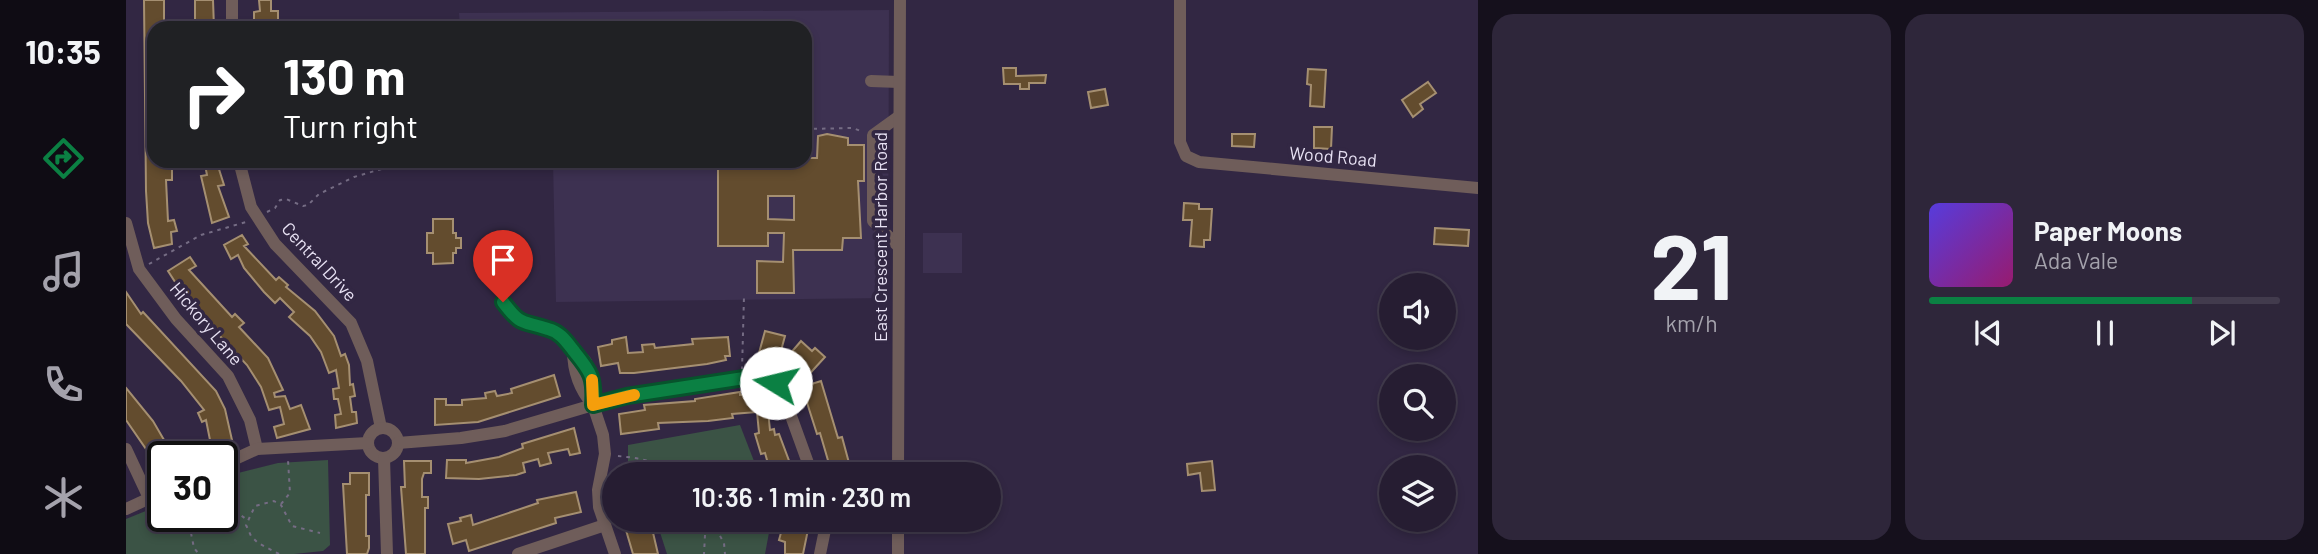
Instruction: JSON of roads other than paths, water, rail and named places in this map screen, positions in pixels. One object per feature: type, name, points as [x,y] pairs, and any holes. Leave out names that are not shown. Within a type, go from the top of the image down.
[{"type":"street","points":[[232,0],[232,21]]},
{"type":"street","name":"East Crescent Harbor Road","points":[[898,462],[900,0]]},
{"type":"street","name":"Wood Road","points":[[1180,0],[1180,142],[1186,156],[1199,162],[1478,187]]},
{"type":"street","points":[[871,82],[899,82]]},
{"type":"street","points":[[898,117],[873,135],[873,221],[898,246]]},
{"type":"street","name":"Central Drive","points":[[241,168],[251,207],[275,244],[352,323],[367,361],[381,428]]},
{"type":"street","name":"Hickory Lane","points":[[126,223],[139,269],[176,319],[228,376],[250,420],[257,449]]},
{"type":"street","points":[[503,302],[516,320],[550,329],[567,340],[586,362],[594,387],[593,405],[603,435],[603,462]]},
{"type":"street","points":[[398,443],[505,431],[627,396],[741,378],[766,377],[782,391],[808,462]]},
{"type":"street","points":[[381,428],[394,433],[398,443],[395,451],[384,458],[371,452],[368,443],[370,435],[381,428]]},
{"type":"street","points":[[238,458],[257,449],[368,443]]},
{"type":"street","points":[[126,449],[147,494]]},
{"type":"street","points":[[384,458],[387,554]]},
{"type":"street","points":[[602,469],[598,490],[602,515]]},
{"type":"street","points":[[126,509],[147,499]]},
{"type":"street","points":[[518,554],[602,526]]},
{"type":"street","points":[[608,532],[615,554]]},
{"type":"street","points":[[820,554],[825,532]]},
{"type":"street","points":[[898,532],[898,554]]}]
